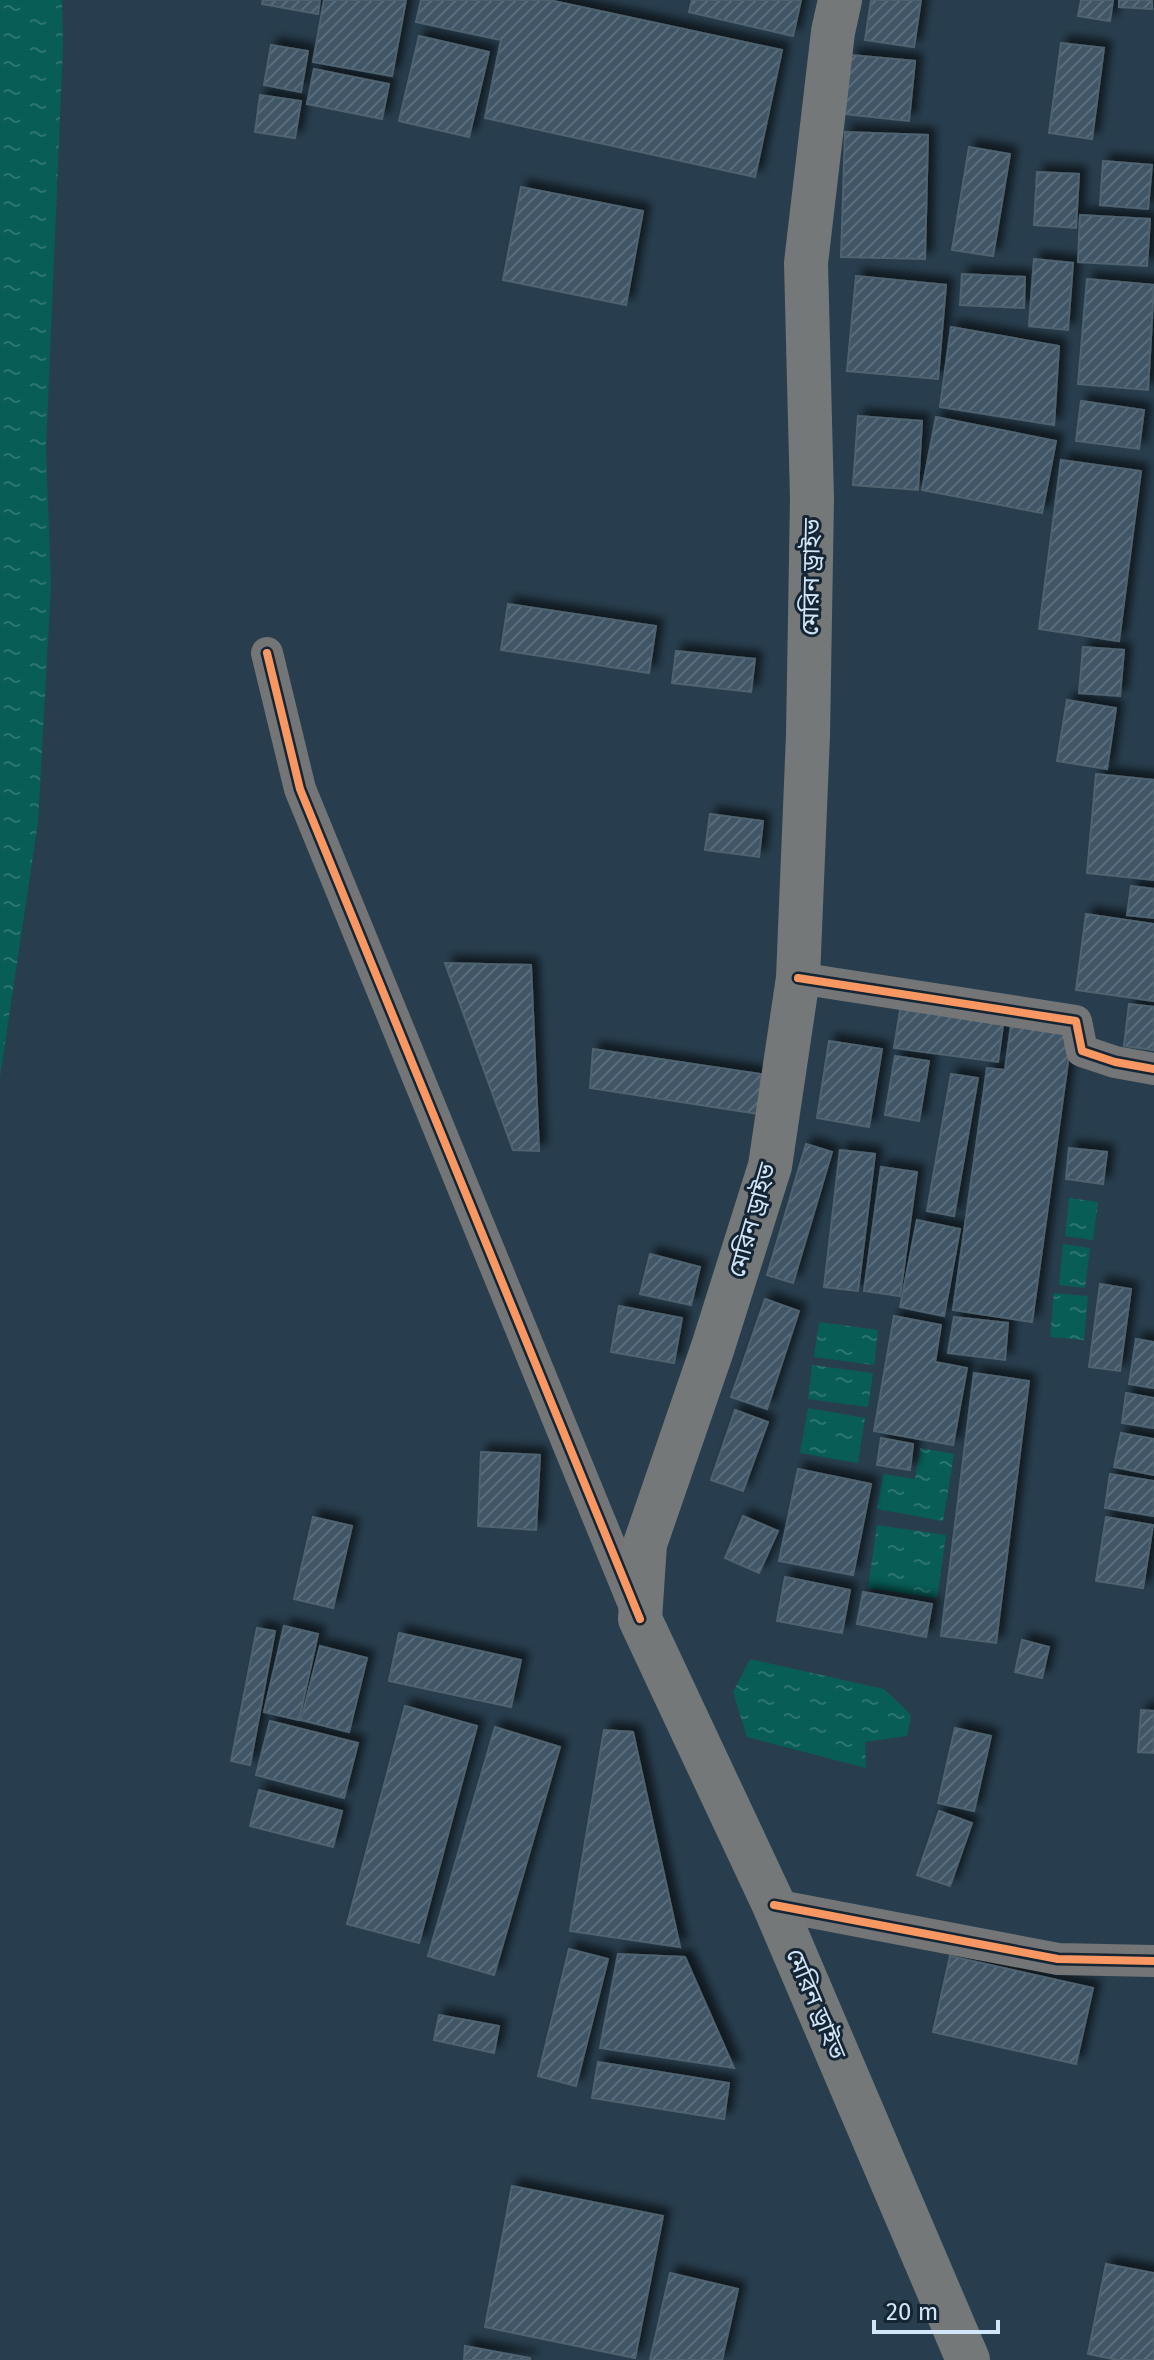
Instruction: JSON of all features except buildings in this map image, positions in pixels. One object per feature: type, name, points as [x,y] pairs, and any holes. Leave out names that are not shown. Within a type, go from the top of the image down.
[{"type":"main road","name":"মেরিন ড্রাইভ","points":[[840,0],[833,32],[806,263],[812,499],[808,735],[798,978],[770,1166],[713,1347],[645,1544],[640,1619],[774,1905],[968,2360]]},
{"type":"street","points":[[267,653],[300,789],[640,1619]]},
{"type":"street","points":[[798,978],[1076,1021],[1082,1051],[1115,1062],[1154,1069]]},
{"type":"street","points":[[774,1905],[1058,1959],[1154,1961]]},
{"type":"water","points":[[0,0],[62,0],[63,46],[46,448],[51,585],[38,822],[0,1077]]},
{"type":"water","points":[[1069,1198],[1098,1202],[1093,1240],[1065,1236]]},
{"type":"water","points":[[1063,1244],[1090,1248],[1085,1288],[1059,1285]]},
{"type":"water","points":[[1054,1293],[1088,1296],[1084,1340],[1050,1337]]},
{"type":"water","points":[[819,1322],[878,1330],[874,1365],[814,1357]]},
{"type":"water","points":[[812,1365],[873,1373],[868,1407],[808,1399]]},
{"type":"water","points":[[808,1408],[865,1418],[858,1463],[800,1453]]},
{"type":"water","points":[[920,1448],[954,1454],[943,1521],[877,1509],[883,1474],[915,1479]]},
{"type":"water","points":[[877,1525],[946,1535],[937,1598],[868,1588]]},
{"type":"water","points":[[750,1659],[884,1689],[911,1715],[907,1736],[865,1742],[866,1768],[747,1737],[733,1692]]},
{"type":"cycle path","points":[[267,653],[300,789],[640,1619]]},
{"type":"cycle path","points":[[798,978],[1076,1021],[1082,1051],[1115,1062],[1154,1069]]},
{"type":"cycle path","points":[[774,1905],[1058,1959],[1154,1961]]}]
